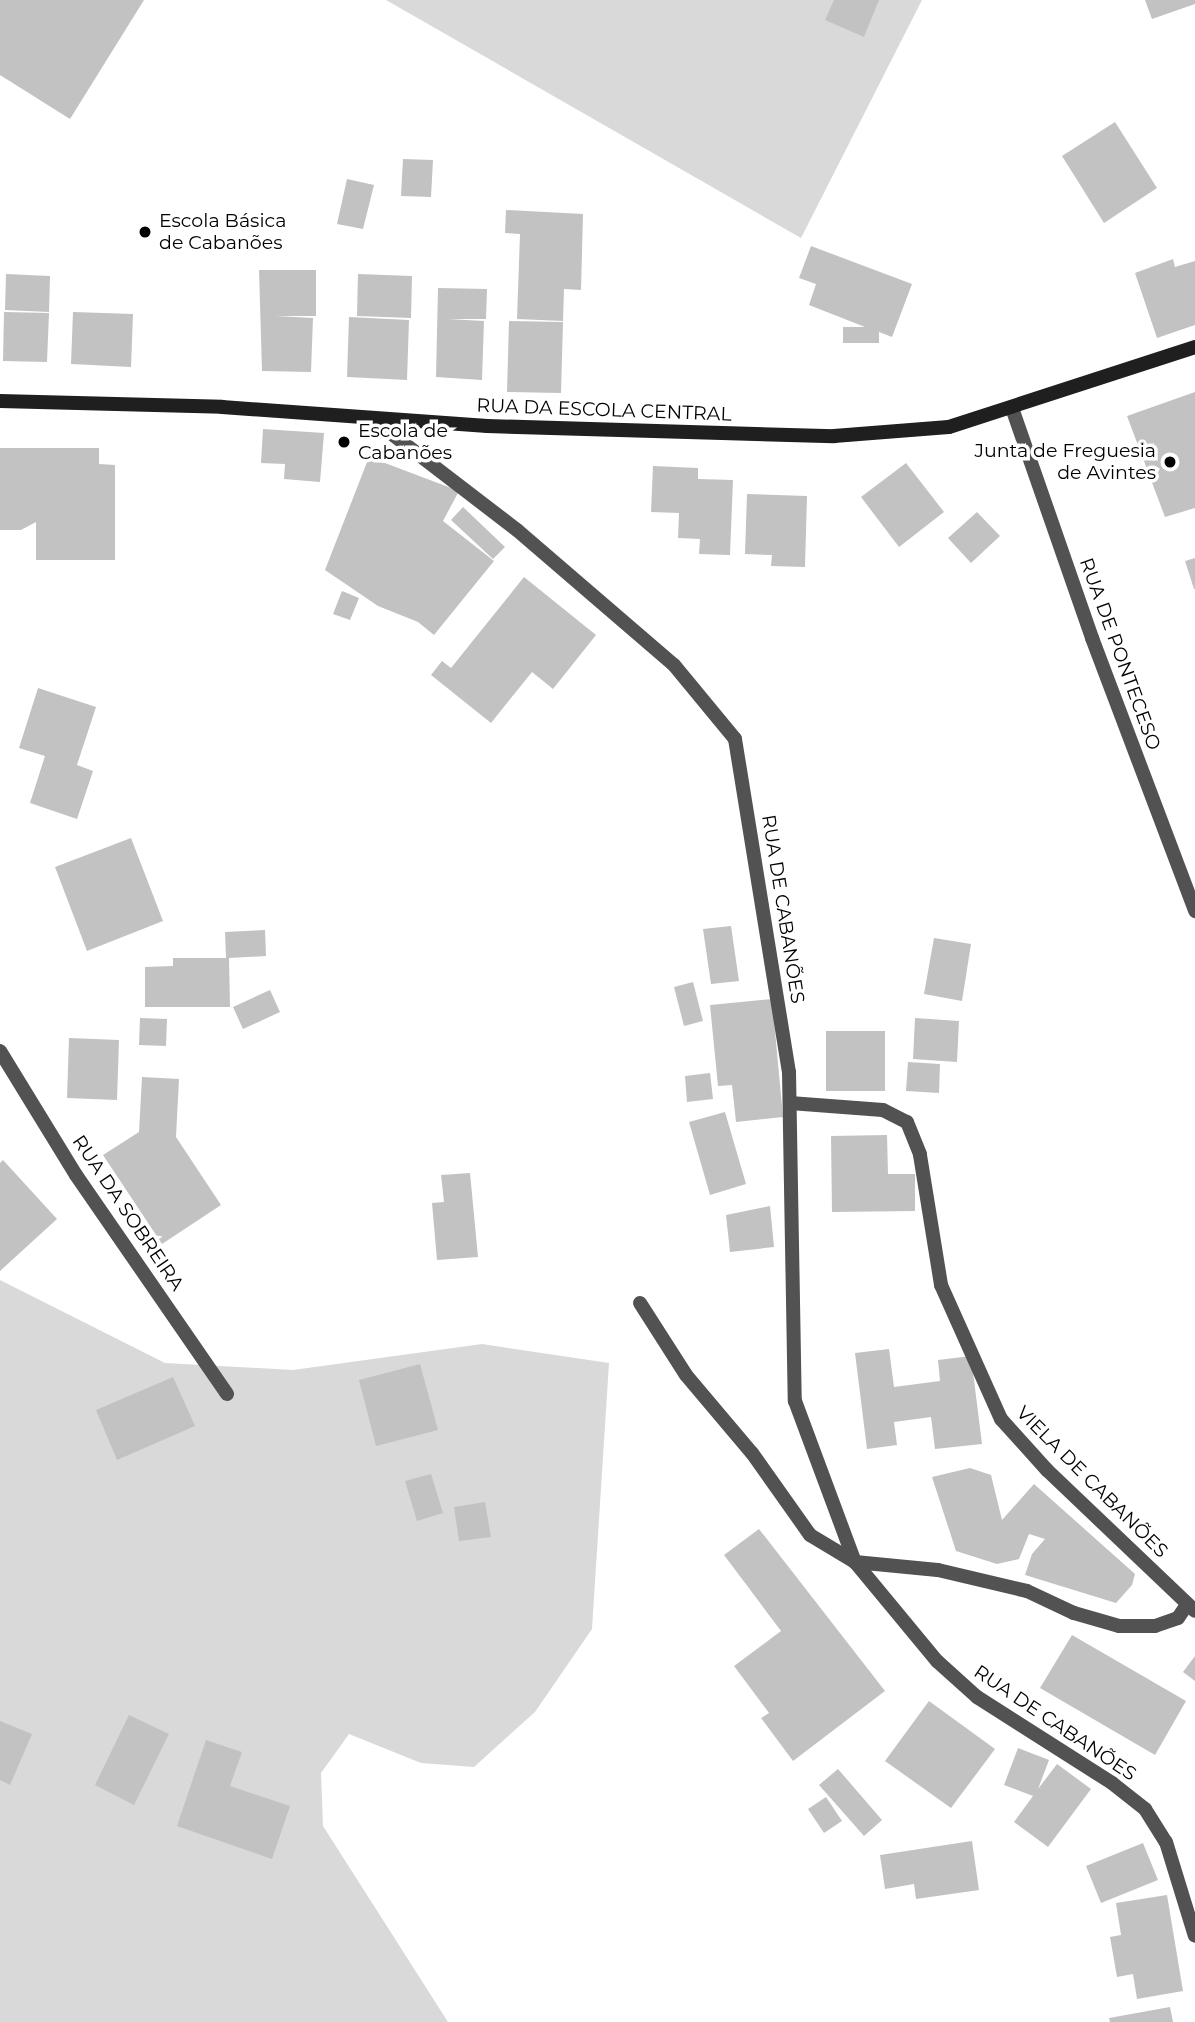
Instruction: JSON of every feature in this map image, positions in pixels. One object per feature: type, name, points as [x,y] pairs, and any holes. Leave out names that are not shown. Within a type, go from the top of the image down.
[{"type":"street","name":"RUA DA ESCOLA CENTRAL","points":[[0,401],[222,407],[487,426],[834,436],[949,427],[1195,347]]},
{"type":"street","name":"RUA DE PONTECESO","points":[[1012,408],[1092,638],[1195,911]]},
{"type":"street","name":"RUA DE CABANÕES","points":[[371,418],[517,530],[674,666],[735,739],[771,951],[790,1103],[795,1401],[855,1562],[937,1661],[976,1697],[1112,1783],[1145,1809],[1166,1842],[1195,1936]]},
{"type":"street","name":"RUA DA SOBREIRA","points":[[0,1051],[76,1175],[228,1394]]},
{"type":"street","name":"VIELA DE CABANÕES","points":[[790,1103],[883,1110],[907,1122],[920,1155],[941,1284],[1001,1419],[1191,1608]]},
{"type":"street","name":"RUA DE CABANÕES","points":[[640,1303],[686,1375],[752,1453],[810,1535],[855,1562]]},
{"type":"street","points":[[855,1562],[938,1570],[1027,1591],[1074,1613],[1119,1626],[1154,1626],[1178,1618],[1191,1608]]},
{"type":"shaded area","points":[[386,0],[922,0],[801,238]]},
{"type":"shaded area","points":[[0,1280],[165,1363],[293,1370],[482,1344],[609,1363],[592,1629],[535,1712],[474,1767],[421,1763],[349,1734],[321,1773],[323,1826],[448,2022],[0,2022]]},
{"type":"building","points":[[0,0],[144,0],[70,119],[0,75]]},
{"type":"building","points":[[834,0],[879,0],[864,37],[825,20]]},
{"type":"building","points":[[1145,0],[1195,0],[1195,4],[1152,19]]},
{"type":"building","points":[[1115,122],[1157,188],[1104,223],[1062,156]]},
{"type":"building","points":[[403,159],[433,160],[431,197],[401,196]]},
{"type":"building","points":[[347,179],[374,185],[363,229],[337,224]]},
{"type":"building","points":[[506,210],[583,214],[581,290],[564,289],[563,321],[517,319],[520,234],[505,233]]},
{"type":"building","points":[[811,246],[912,284],[892,337],[879,332],[879,343],[843,343],[843,327],[865,327],[809,305],[816,284],[799,278]]},
{"type":"building","points":[[1173,259],[1175,267],[1195,261],[1195,325],[1157,338],[1135,273]]},
{"type":"building","points":[[259,270],[316,270],[316,316],[276,316],[313,318],[311,372],[262,371]]},
{"type":"building","points":[[6,274],[50,276],[49,312],[5,310]]},
{"type":"building","points":[[358,274],[412,276],[411,318],[357,316]]},
{"type":"building","points":[[438,288],[487,289],[486,319],[448,319],[484,321],[482,380],[436,377]]},
{"type":"building","points":[[4,312],[49,313],[47,362],[3,361]]},
{"type":"building","points":[[73,312],[133,314],[131,367],[71,364]]},
{"type":"building","points":[[349,317],[409,320],[407,380],[347,377]]},
{"type":"building","points":[[509,321],[563,322],[561,393],[507,392]]},
{"type":"building","name":"Junta de Freguesia de Avintes","points":[[1195,392],[1195,508],[1165,517],[1127,416]]},
{"type":"building","points":[[263,429],[324,433],[320,482],[284,479],[285,464],[261,463]]},
{"type":"building","points":[[0,448],[99,448],[99,464],[115,465],[115,560],[36,560],[36,522],[21,530],[0,530]]},
{"type":"building","points":[[369,457],[459,491],[443,521],[494,561],[434,635],[418,622],[378,606],[325,570]]},
{"type":"building","points":[[906,463],[944,512],[899,547],[861,497]]},
{"type":"building","points":[[653,466],[698,468],[698,479],[733,480],[730,555],[699,554],[700,539],[678,538],[679,513],[651,512]]},
{"type":"building","points":[[747,494],[807,496],[805,567],[771,566],[772,555],[745,554]]},
{"type":"building","points":[[463,507],[505,547],[493,559],[451,520]]},
{"type":"building","points":[[977,512],[1000,536],[971,563],[948,538]]},
{"type":"building","points":[[1195,558],[1195,589],[1194,589],[1185,561]]},
{"type":"building","points":[[524,577],[596,635],[553,689],[532,672],[491,723],[431,675],[442,661],[451,668]]},
{"type":"building","points":[[342,591],[359,598],[350,620],[333,614]]},
{"type":"building","points":[[38,688],[96,707],[77,765],[93,771],[77,819],[30,803],[45,756],[19,748]]},
{"type":"building","points":[[131,838],[163,921],[87,951],[55,867]]},
{"type":"building","points":[[731,926],[739,981],[711,984],[703,929]]},
{"type":"building","points":[[265,930],[266,956],[229,958],[230,1007],[145,1007],[145,967],[173,966],[173,958],[226,958],[225,932]]},
{"type":"building","points":[[934,938],[971,944],[962,1001],[924,994]]},
{"type":"building","points":[[693,982],[703,1021],[684,1026],[674,987]]},
{"type":"building","points":[[270,990],[280,1012],[243,1029],[233,1007]]},
{"type":"building","points":[[772,999],[783,1117],[736,1122],[732,1085],[718,1086],[710,1005]]},
{"type":"building","points":[[140,1018],[167,1019],[166,1046],[139,1045]]},
{"type":"building","points":[[915,1018],[959,1021],[957,1062],[913,1059]]},
{"type":"building","points":[[826,1031],[885,1031],[885,1091],[826,1091]]},
{"type":"building","points":[[69,1038],[119,1040],[117,1100],[67,1098]]},
{"type":"building","points":[[908,1062],[940,1064],[939,1093],[906,1091]]},
{"type":"building","points":[[710,1073],[713,1099],[687,1102],[685,1076]]},
{"type":"building","points":[[142,1077],[179,1079],[176,1137],[221,1205],[162,1244],[103,1155],[139,1132]]},
{"type":"building","points":[[725,1112],[746,1184],[710,1195],[689,1122]]},
{"type":"building","points":[[887,1135],[888,1174],[915,1174],[915,1211],[832,1212],[831,1136]]},
{"type":"building","points":[[3,1160],[57,1219],[0,1271],[0,1163]]},
{"type":"building","points":[[470,1173],[478,1257],[437,1260],[432,1203],[444,1202],[441,1175]]},
{"type":"building","points":[[770,1206],[774,1247],[730,1252],[726,1215]]},
{"type":"building","points":[[889,1349],[894,1387],[940,1381],[938,1360],[971,1356],[982,1444],[935,1449],[931,1417],[894,1422],[897,1445],[867,1449],[855,1353]]},
{"type":"building","points":[[420,1364],[438,1430],[376,1446],[359,1380]]},
{"type":"building","points":[[173,1377],[195,1426],[117,1460],[96,1410]]},
{"type":"building","points":[[970,1468],[991,1475],[1002,1520],[1034,1484],[1135,1574],[1132,1585],[1116,1603],[1025,1575],[1032,1554],[1045,1539],[1029,1534],[1019,1559],[997,1564],[956,1551],[932,1477]]},
{"type":"building","points":[[431,1474],[443,1513],[417,1521],[405,1481]]},
{"type":"building","points":[[485,1502],[491,1537],[459,1541],[454,1507]]},
{"type":"building","points":[[759,1529],[885,1691],[793,1761],[761,1718],[769,1713],[734,1666],[781,1631],[724,1555]]},
{"type":"building","points":[[1072,1635],[1186,1701],[1155,1755],[1040,1688]]},
{"type":"building","points":[[1195,1656],[1195,1681],[1183,1672]]},
{"type":"building","points":[[929,1701],[995,1749],[951,1808],[885,1761]]},
{"type":"building","points":[[129,1715],[169,1734],[134,1805],[95,1785]]},
{"type":"building","points":[[0,1721],[32,1734],[10,1785],[0,1780]]},
{"type":"building","points":[[206,1740],[242,1752],[230,1786],[290,1806],[272,1859],[177,1826]]},
{"type":"building","points":[[1018,1748],[1049,1760],[1038,1789],[1057,1764],[1091,1789],[1048,1847],[1014,1822],[1033,1796],[1004,1785]]},
{"type":"building","points":[[838,1769],[882,1820],[864,1836],[819,1785]]},
{"type":"building","points":[[826,1797],[842,1821],[824,1833],[808,1809]]},
{"type":"building","points":[[972,1841],[979,1890],[916,1899],[914,1884],[885,1889],[880,1855]]},
{"type":"building","points":[[1143,1843],[1158,1880],[1101,1903],[1086,1866]]},
{"type":"building","points":[[1167,1895],[1183,1991],[1137,1999],[1133,1974],[1117,1977],[1110,1937],[1121,1935],[1116,1903]]},
{"type":"building","points":[[1170,2007],[1173,2022],[1110,2022],[1109,2018]]},
{"type":"place","name":"Escola Básica de Cabanões","points":[[145,232]]},
{"type":"place","name":"Escola de Cabanões","points":[[344,442]]},
{"type":"place","name":"Junta de Freguesia de Avintes","points":[[1170,462]]}]
